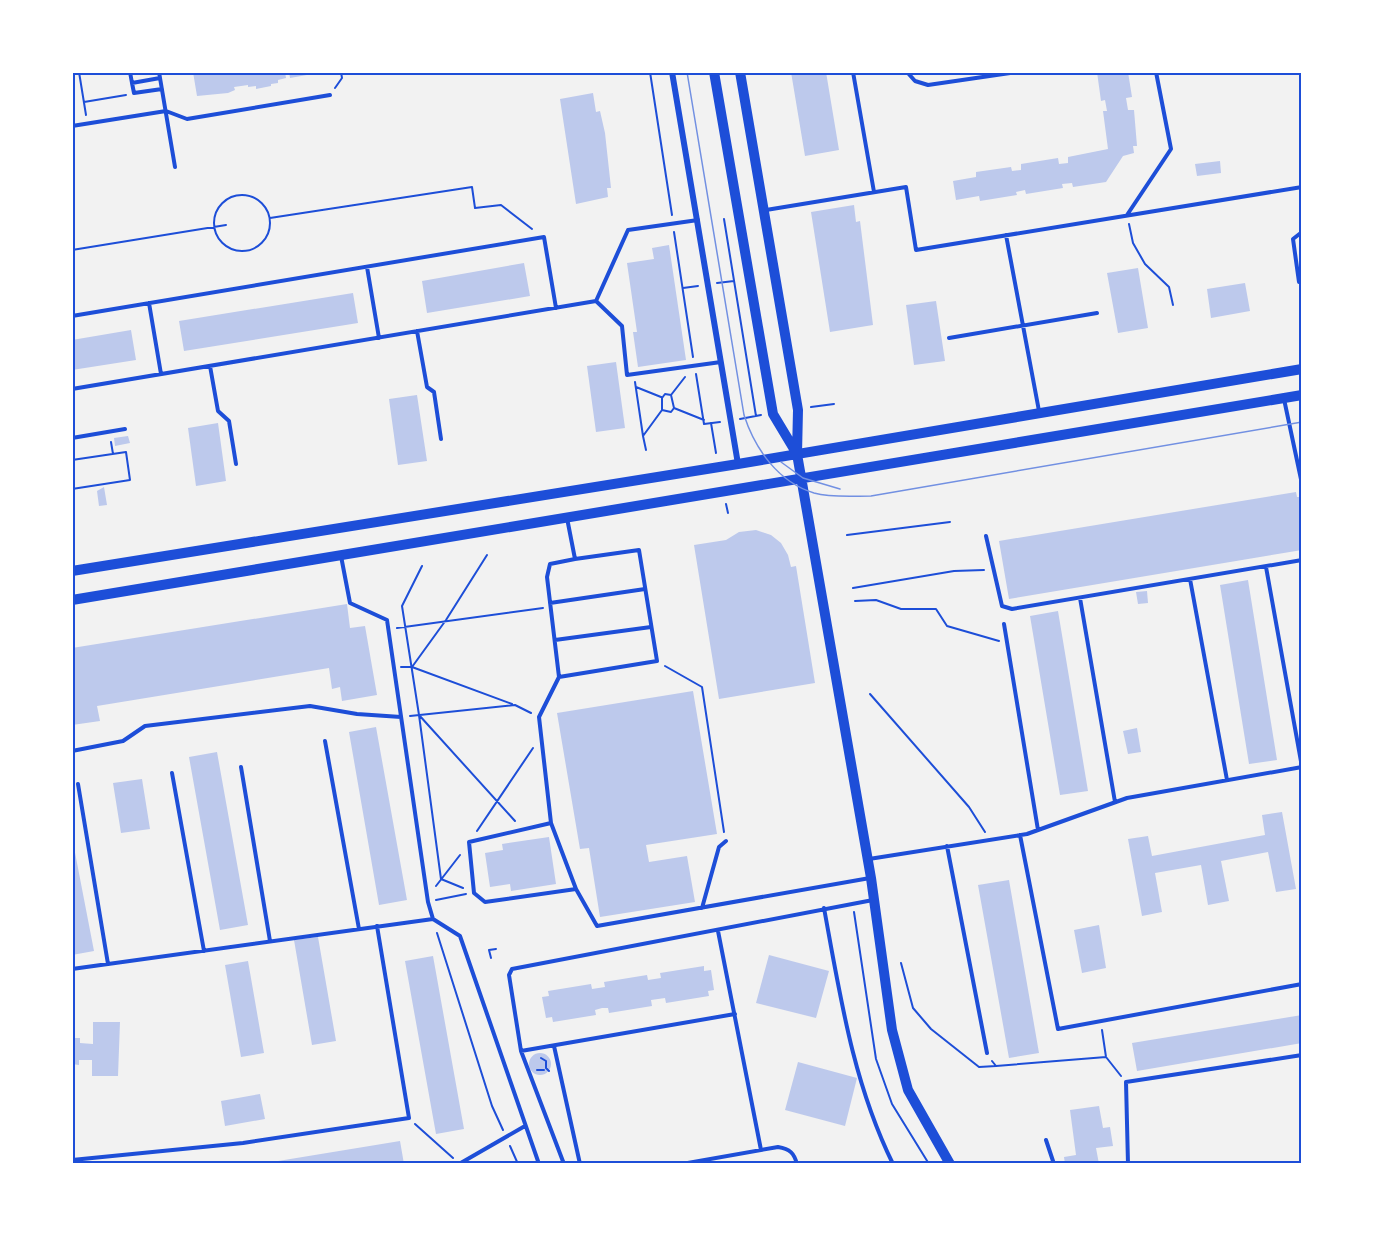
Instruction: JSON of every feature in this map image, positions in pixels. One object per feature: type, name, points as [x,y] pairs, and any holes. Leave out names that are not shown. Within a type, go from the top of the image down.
[{"type":"main road","points":[[714,72],[772,414],[797,454]]},
{"type":"main road","points":[[740,72],[798,410],[797,454],[868,859],[892,1030],[899,1063],[921,1117],[950,1164]]},
{"type":"main road","points":[[72,571],[738,465],[1302,369]]},
{"type":"main road","points":[[72,600],[1302,395]]},
{"type":"street","points":[[672,72],[738,465]]},
{"type":"lane","points":[[130,72],[134,93],[162,89]]},
{"type":"lane","points":[[159,72],[175,167]]},
{"type":"lane","points":[[853,72],[874,192]]},
{"type":"lane","points":[[907,72],[915,81],[928,85],[1017,72]]},
{"type":"lane","points":[[1127,215],[1171,149],[1156,72]]},
{"type":"lane","points":[[132,83],[160,78]]},
{"type":"lane","points":[[72,126],[166,111],[187,119],[330,95]]},
{"type":"lane","points":[[764,210],[906,187],[916,250],[1302,187]]},
{"type":"lane","points":[[596,301],[628,230],[698,220]]},
{"type":"lane","points":[[1299,282],[1293,239],[1302,232]]},
{"type":"lane","points":[[1006,235],[1040,413]]},
{"type":"lane","points":[[72,316],[544,237],[556,308]]},
{"type":"lane","points":[[367,267],[379,338]]},
{"type":"lane","points":[[72,389],[596,301]]},
{"type":"lane","points":[[596,301],[622,326],[627,375],[721,362]]},
{"type":"lane","points":[[149,303],[161,374]]},
{"type":"lane","points":[[949,338],[1097,313]]},
{"type":"lane","points":[[417,331],[427,387],[434,392],[441,439]]},
{"type":"lane","points":[[210,366],[218,411],[229,421],[236,464]]},
{"type":"lane","points":[[1284,398],[1302,484]]},
{"type":"lane","points":[[72,438],[125,429]]},
{"type":"lane","points":[[567,518],[575,558]]},
{"type":"lane","points":[[986,536],[1002,606],[1012,609],[1302,560]]},
{"type":"lane","points":[[559,676],[657,661],[639,550],[575,558],[550,564],[547,577],[559,676],[539,717],[551,823],[576,889],[597,926],[871,878]]},
{"type":"lane","points":[[341,555],[350,603],[387,620],[429,896],[428,902],[433,919]]},
{"type":"lane","points":[[868,859],[1020,835],[1115,802],[1302,767],[1266,566]]},
{"type":"lane","points":[[1190,579],[1227,780]]},
{"type":"lane","points":[[550,605],[645,589]]},
{"type":"lane","points":[[1080,598],[1115,802]]},
{"type":"lane","points":[[1004,624],[1038,830]]},
{"type":"lane","points":[[555,640],[651,627]]},
{"type":"lane","points":[[72,752],[123,741],[145,726],[310,706],[357,714],[401,717]]},
{"type":"lane","points":[[325,741],[359,929]]},
{"type":"lane","points":[[242,767],[270,941]]},
{"type":"lane","points":[[172,773],[204,951]]},
{"type":"lane","points":[[78,783],[108,964]]},
{"type":"lane","points":[[551,823],[469,842],[474,893],[485,902],[576,889]]},
{"type":"lane","points":[[1020,835],[1058,1029],[1302,984]]},
{"type":"lane","points":[[702,908],[719,847],[726,841]]},
{"type":"lane","points":[[948,846],[987,1053]]},
{"type":"lane","points":[[564,1164],[521,1051],[509,975],[512,969],[874,900]]},
{"type":"lane","points":[[824,908],[849,1043],[884,1145],[893,1164]]},
{"type":"lane","points":[[72,969],[433,919],[460,936],[538,1164]]},
{"type":"lane","points":[[72,1160],[243,1143],[409,1118],[377,926]]},
{"type":"lane","points":[[718,931],[761,1150]]},
{"type":"lane","points":[[521,1051],[735,1014]]},
{"type":"lane","points":[[554,1046],[580,1164]]},
{"type":"lane","points":[[1128,1164],[1126,1082],[1302,1055]]},
{"type":"lane","points":[[459,1164],[525,1126]]},
{"type":"lane","points":[[1046,1140],[1054,1164]]},
{"type":"lane","points":[[682,1164],[778,1147],[789,1149],[795,1155],[797,1164]]},
{"type":"path","points":[[79,72],[88,124]]},
{"type":"path","points":[[330,95],[342,78],[341,72]]},
{"type":"path","points":[[650,72],[704,424]]},
{"type":"path","points":[[84,102],[134,93]]},
{"type":"path","points":[[270,218],[472,188],[475,208],[501,205],[544,237]]},
{"type":"path","points":[[237,195],[260,201],[270,218],[267,237],[262,243],[248,250],[232,249],[225,245],[215,227],[218,209],[223,202],[237,195]]},
{"type":"path","points":[[1127,215],[1133,243],[1145,264],[1169,287],[1173,305]]},
{"type":"path","points":[[724,219],[756,416]]},
{"type":"path","points":[[72,250],[226,225]]},
{"type":"path","points":[[717,283],[734,281]]},
{"type":"path","points":[[683,288],[700,286]]},
{"type":"path","points":[[636,387],[662,398],[671,395],[694,365]]},
{"type":"path","points":[[634,374],[645,450]]},
{"type":"path","points":[[671,395],[674,408]]},
{"type":"path","points":[[643,436],[662,410],[662,398]]},
{"type":"path","points":[[674,408],[704,420]]},
{"type":"path","points":[[662,410],[671,412],[674,408]]},
{"type":"path","points":[[711,423],[716,453]]},
{"type":"path","points":[[110,432],[113,454]]},
{"type":"path","points":[[72,460],[126,452],[130,480],[72,489]]},
{"type":"path","points":[[726,504],[728,513]]},
{"type":"path","points":[[72,513],[72,522]]},
{"type":"path","points":[[847,535],[950,522]]},
{"type":"path","points":[[412,667],[446,620],[486,555]]},
{"type":"path","points":[[422,566],[402,606],[420,715],[441,879]]},
{"type":"path","points":[[853,588],[954,571],[994,569]]},
{"type":"path","points":[[855,601],[876,600],[901,609],[936,609],[947,626],[1007,644]]},
{"type":"path","points":[[389,630],[550,605]]},
{"type":"path","points":[[657,661],[702,687],[725,835]]},
{"type":"path","points":[[394,667],[412,667],[514,705],[539,717]]},
{"type":"path","points":[[870,694],[969,807],[990,839]]},
{"type":"path","points":[[401,717],[514,705]]},
{"type":"path","points":[[420,715],[498,800],[522,830]]},
{"type":"path","points":[[429,896],[540,739]]},
{"type":"path","points":[[441,879],[474,893]]},
{"type":"path","points":[[428,902],[474,893]]},
{"type":"path","points":[[853,903],[876,1059],[892,1104],[929,1164]]},
{"type":"path","points":[[433,919],[492,1106],[518,1164]]},
{"type":"path","points":[[490,958],[489,950],[496,949]]},
{"type":"path","points":[[901,963],[913,1008],[931,1029],[979,1068],[1106,1057]]},
{"type":"path","points":[[1101,1021],[1106,1057],[1126,1082]]},
{"type":"path","points":[[987,1053],[996,1066]]},
{"type":"path","points":[[535,1060],[544,1059],[549,1071]]},
{"type":"path","points":[[534,1065],[539,1071],[544,1070]]},
{"type":"path","points":[[409,1118],[459,1164]]},
{"type":"building","points":[[193,72],[285,72],[286,78],[278,80],[278,83],[271,84],[271,86],[256,89],[256,86],[248,87],[248,85],[234,87],[235,90],[228,93],[197,96]]},
{"type":"building","points":[[289,72],[318,72],[318,73],[290,78]]},
{"type":"building","points":[[791,72],[826,72],[839,150],[805,156]]},
{"type":"building","points":[[1097,72],[1128,72],[1132,97],[1126,98],[1128,110],[1134,110],[1137,146],[1133,146],[1134,153],[1123,156],[1106,182],[1073,187],[1072,183],[1062,184],[1063,188],[1026,194],[1025,190],[1016,192],[1017,195],[980,201],[979,196],[956,200],[953,181],[976,177],[976,172],[1011,167],[1012,171],[1021,170],[1021,164],[1058,158],[1059,164],[1068,163],[1068,157],[1108,149],[1103,111],[1107,111],[1105,100],[1101,101]]},
{"type":"building","points":[[593,93],[596,112],[600,111],[605,133],[611,188],[607,188],[608,197],[576,204],[560,99]]},
{"type":"building","points":[[1220,161],[1221,173],[1197,176],[1195,164]]},
{"type":"building","points":[[854,205],[856,222],[860,221],[873,325],[830,332],[811,212]]},
{"type":"building","points":[[669,245],[686,360],[638,367],[633,332],[637,332],[627,263],[654,259],[652,248]]},
{"type":"building","points":[[524,263],[530,296],[427,313],[422,281]]},
{"type":"building","points":[[1138,268],[1148,328],[1118,333],[1107,273]]},
{"type":"building","points":[[1245,283],[1250,311],[1211,318],[1207,289]]},
{"type":"building","points":[[353,293],[358,323],[184,351],[179,321]]},
{"type":"building","points":[[936,301],[945,361],[914,365],[906,305]]},
{"type":"building","points":[[131,330],[136,360],[72,370],[72,340]]},
{"type":"building","points":[[616,362],[625,428],[596,432],[587,366]]},
{"type":"building","points":[[417,395],[427,461],[398,465],[389,399]]},
{"type":"building","points":[[218,423],[226,481],[196,486],[188,428]]},
{"type":"building","points":[[128,436],[130,443],[115,446],[114,438]]},
{"type":"building","points":[[104,487],[107,505],[99,506],[97,491]]},
{"type":"building","points":[[1296,492],[1297,497],[1302,497],[1302,550],[1009,599],[999,541]]},
{"type":"building","points":[[756,530],[771,535],[781,543],[788,555],[791,567],[796,566],[815,683],[719,699],[694,545],[726,540],[739,532]]},
{"type":"building","points":[[1248,580],[1277,760],[1249,764],[1220,585]]},
{"type":"building","points":[[1147,591],[1148,603],[1138,604],[1136,592]]},
{"type":"building","points":[[347,604],[350,628],[365,626],[377,695],[342,701],[340,687],[332,689],[329,668],[97,706],[100,721],[72,725],[72,648]]},
{"type":"building","points":[[1058,611],[1088,791],[1060,795],[1030,616]]},
{"type":"building","points":[[693,691],[717,834],[646,845],[649,862],[687,856],[695,902],[600,917],[589,848],[580,849],[557,713]]},
{"type":"building","points":[[376,727],[407,900],[379,905],[349,732]]},
{"type":"building","points":[[1137,728],[1141,752],[1128,754],[1123,731]]},
{"type":"building","points":[[217,752],[248,925],[220,930],[189,757]]},
{"type":"building","points":[[142,779],[150,829],[121,833],[113,783]]},
{"type":"building","points":[[1282,812],[1296,889],[1276,892],[1268,852],[1221,861],[1229,901],[1208,905],[1201,865],[1155,873],[1162,912],[1142,916],[1128,839],[1148,836],[1152,856],[1265,835],[1262,815]]},
{"type":"building","points":[[72,837],[94,951],[72,955]]},
{"type":"building","points":[[549,837],[556,884],[511,891],[510,884],[490,887],[485,853],[503,850],[502,844]]},
{"type":"building","points":[[1009,880],[1039,1053],[1009,1058],[978,885]]},
{"type":"building","points":[[1099,925],[1106,968],[1082,973],[1074,930]]},
{"type":"building","points":[[318,937],[336,1041],[312,1045],[294,940]]},
{"type":"building","points":[[769,955],[829,971],[816,1018],[756,1003]]},
{"type":"building","points":[[433,956],[464,1129],[436,1134],[405,961]]},
{"type":"building","points":[[248,961],[264,1053],[241,1057],[225,965]]},
{"type":"building","points":[[704,966],[704,971],[711,970],[714,990],[708,991],[709,996],[666,1003],[665,998],[651,1000],[652,1006],[609,1013],[608,1008],[602,1008],[595,1010],[596,1015],[553,1022],[552,1017],[546,1018],[542,997],[549,996],[548,991],[591,984],[592,989],[605,987],[604,982],[647,975],[648,980],[661,978],[660,973]]},
{"type":"building","points":[[1302,1015],[1302,1043],[1137,1071],[1132,1043]]},
{"type":"building","points":[[93,1022],[120,1022],[118,1076],[92,1076],[92,1060],[79,1060],[79,1065],[72,1064],[72,1038],[80,1038],[80,1043],[93,1044]]},
{"type":"building","points":[[540,1053],[550,1060],[551,1064],[544,1074],[540,1075],[530,1068],[529,1064],[536,1054]]},
{"type":"building","points":[[798,1062],[857,1078],[845,1126],[785,1110]]},
{"type":"building","points":[[260,1094],[265,1119],[225,1126],[221,1101]]},
{"type":"building","points":[[1099,1106],[1103,1128],[1110,1127],[1113,1146],[1096,1148],[1099,1164],[1065,1164],[1064,1157],[1076,1155],[1070,1110]]},
{"type":"building","points":[[400,1141],[404,1164],[266,1164],[266,1163]]},
{"type":"tram line","points":[[687,72],[744,415],[761,452],[779,472],[801,488],[828,496],[871,496],[1302,422]]},
{"type":"tram line","points":[[781,462],[803,478],[840,489]]}]
